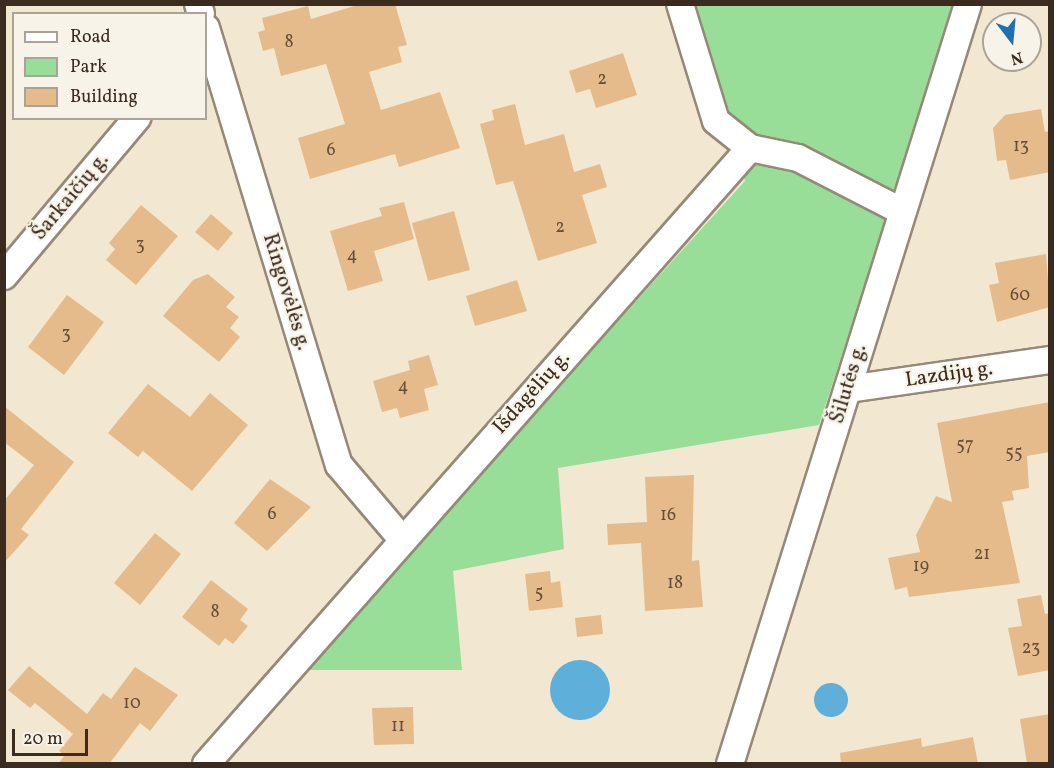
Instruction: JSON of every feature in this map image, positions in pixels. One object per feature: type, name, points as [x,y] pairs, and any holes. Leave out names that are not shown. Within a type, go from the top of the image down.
[{"type":"street","points":[[680,4],[716,121],[750,148],[798,158],[901,211]]},
{"type":"street","name":"Šilutės g.","points":[[730,764],[848,389],[901,211],[968,4]]},
{"type":"street","name":"Ringovėlės g.","points":[[207,35],[210,57],[339,465],[402,538]]},
{"type":"street","name":"Šarkaičių g.","points":[[4,276],[135,120]]},
{"type":"street","name":"Išdagėlių g.","points":[[206,764],[402,538],[750,148]]},
{"type":"street","name":"Lazdijų g.","points":[[848,389],[1050,360]]},
{"type":"green space","points":[[691,5],[956,5],[819,425],[558,468],[564,549],[453,571],[462,670],[301,670],[745,181]]},
{"type":"water","points":[[580,660],[601,669],[610,690],[601,711],[580,720],[559,711],[550,690],[559,669]]},
{"type":"water","points":[[831,683],[843,688],[848,700],[843,712],[831,717],[819,712],[814,700],[819,688]]},
{"type":"building","points":[[361,4],[395,4],[407,45],[398,47],[402,62],[369,72],[381,110],[440,92],[460,148],[399,167],[395,154],[310,179],[298,138],[345,124],[326,64],[281,76],[274,48],[263,51],[258,32],[265,30],[262,18],[308,6],[311,19]]},
{"type":"building","points":[[623,53],[637,95],[596,108],[590,89],[576,93],[569,71]]},
{"type":"building","points":[[515,104],[525,145],[564,134],[574,172],[600,164],[607,187],[582,195],[597,243],[538,261],[513,181],[496,185],[480,124],[494,120],[492,110]]},
{"type":"building","points":[[1041,109],[1045,132],[1050,131],[1050,172],[1010,180],[1006,160],[997,161],[993,128],[1005,115]]},
{"type":"building","points":[[404,202],[414,239],[374,251],[383,281],[348,291],[330,231],[382,216],[379,208]]},
{"type":"building","points":[[141,205],[178,236],[136,285],[106,260],[115,249],[109,243]]},
{"type":"building","points":[[454,211],[470,270],[428,281],[412,223]]},
{"type":"building","points":[[211,214],[233,233],[218,251],[195,232]]},
{"type":"building","points":[[1046,254],[1050,307],[997,322],[989,285],[999,283],[995,263]]},
{"type":"building","points":[[208,274],[235,297],[226,307],[239,317],[230,328],[240,337],[219,362],[163,316],[193,280]]},
{"type":"building","points":[[517,280],[527,311],[475,326],[466,296]]},
{"type":"building","points":[[67,295],[104,322],[64,375],[28,347]]},
{"type":"building","points":[[429,355],[438,385],[424,389],[429,410],[400,418],[397,408],[382,412],[373,381],[410,370],[408,361]]},
{"type":"building","points":[[148,384],[190,417],[210,393],[248,425],[192,491],[143,451],[138,457],[108,433]]},
{"type":"building","points":[[1050,402],[1050,452],[1027,456],[1029,488],[1012,491],[1014,500],[1002,502],[1020,583],[909,597],[907,587],[895,590],[888,558],[920,552],[916,535],[936,496],[952,502],[937,423]]},
{"type":"building","points":[[4,406],[74,462],[21,529],[29,535],[4,563],[4,501],[34,465],[4,442]]},
{"type":"building","points":[[694,475],[692,561],[699,560],[703,607],[645,611],[641,543],[608,545],[607,524],[647,522],[645,477]]},
{"type":"building","points":[[270,479],[311,507],[267,551],[234,523]]},
{"type":"building","points":[[155,533],[181,554],[140,605],[114,583]]},
{"type":"building","points":[[550,571],[551,583],[560,581],[563,607],[529,611],[525,574]]},
{"type":"building","points":[[211,580],[248,609],[240,620],[248,626],[233,644],[225,638],[219,646],[182,617]]},
{"type":"building","points":[[1041,595],[1045,614],[1050,613],[1050,670],[1018,676],[1008,628],[1022,626],[1017,599]]},
{"type":"building","points":[[601,615],[603,634],[577,637],[575,618]]},
{"type":"building","points":[[29,666],[87,714],[103,693],[111,699],[135,667],[178,695],[150,731],[140,723],[109,764],[58,764],[65,755],[59,751],[73,734],[35,703],[30,708],[8,690]]},
{"type":"building","points":[[413,707],[414,744],[374,745],[372,708]]},
{"type":"building","points":[[1050,714],[1050,764],[1027,764],[1020,719]]},
{"type":"building","points":[[973,737],[978,764],[841,764],[840,753],[921,738],[922,747]]}]
